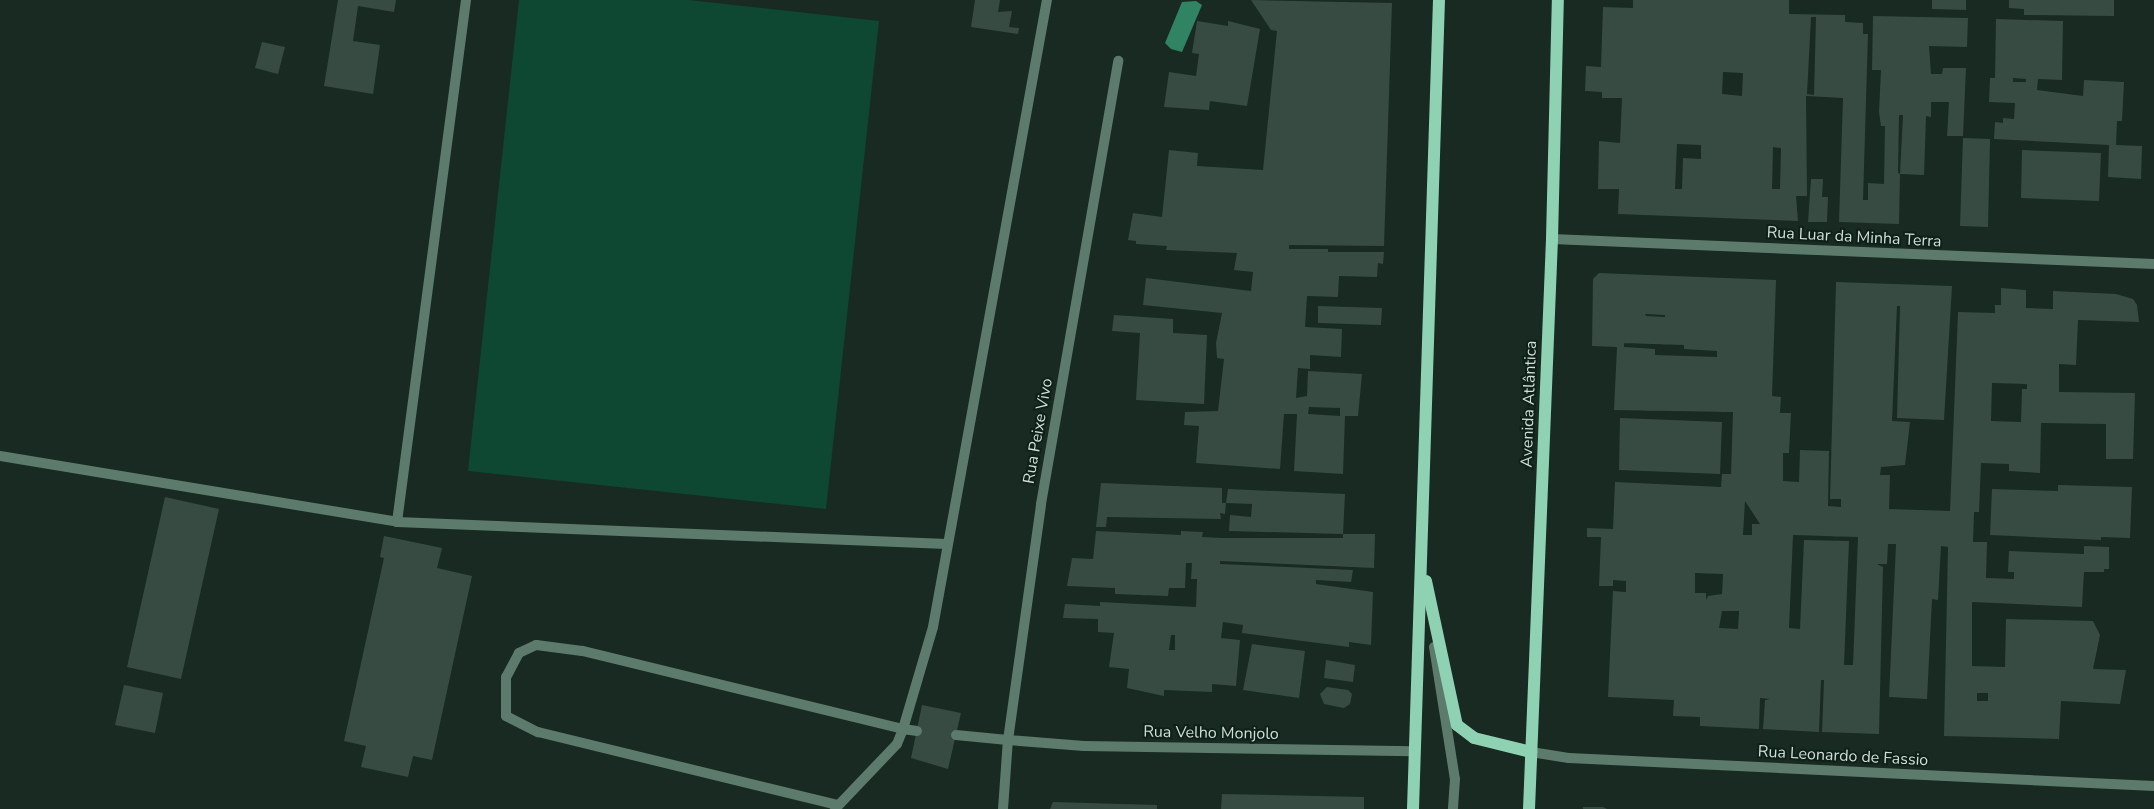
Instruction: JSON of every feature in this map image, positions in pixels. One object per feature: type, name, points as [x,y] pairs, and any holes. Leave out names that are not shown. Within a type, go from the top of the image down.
[{"type":"main road","points":[[1413,809],[1440,0]]},
{"type":"main road","name":"Avenida Atlântica","points":[[1529,809],[1552,239],[1558,0]]},
{"type":"main road","points":[[1422,564],[1457,725],[1474,738],[1531,752]]},
{"type":"street","points":[[397,522],[466,0]]},
{"type":"street","points":[[917,731],[903,729],[582,651],[536,645],[519,653],[506,678],[506,716],[538,732],[836,807],[897,744],[903,729],[933,627],[946,544],[1047,0]]},
{"type":"street","name":"Rua Peixe Vivo","points":[[1004,809],[1008,740],[1041,504],[1118,61]]},
{"type":"street","name":"Rua Luar da Minha Terra","points":[[1552,239],[2154,264]]},
{"type":"street","points":[[0,456],[397,522],[946,544]]},
{"type":"street","points":[[1422,564],[1455,779],[1453,809]]},
{"type":"street","name":"Rua Velho Monjolo","points":[[956,735],[1084,746],[1414,751]]},
{"type":"street","name":"Rua Leonardo de Fassio","points":[[1531,752],[1569,758],[2154,786]]},
{"type":"shaded area","points":[[519,0],[689,0],[879,21],[826,509],[468,471]]},
{"type":"shaded area","points":[[1196,1],[1202,5],[1182,52],[1171,49],[1165,43],[1182,2]]},
{"type":"building","points":[[338,0],[396,0],[394,12],[358,6],[353,41],[380,45],[373,94],[324,86]]},
{"type":"building","points":[[975,0],[1000,0],[998,12],[1012,11],[1009,27],[1019,28],[1018,34],[971,27]]},
{"type":"building","points":[[1251,0],[1392,3],[1384,246],[1289,245],[1289,249],[1328,249],[1328,252],[1384,252],[1383,264],[1378,263],[1377,277],[1339,276],[1338,297],[1307,296],[1305,327],[1342,329],[1341,357],[1310,355],[1310,369],[1298,368],[1296,398],[1307,396],[1308,371],[1362,374],[1358,416],[1345,416],[1343,474],[1294,471],[1297,414],[1284,414],[1280,469],[1196,463],[1199,426],[1184,425],[1185,412],[1218,411],[1224,359],[1217,358],[1216,343],[1222,313],[1143,305],[1146,278],[1251,291],[1253,272],[1234,270],[1237,253],[1166,250],[1167,246],[1136,244],[1136,241],[1128,240],[1133,213],[1162,217],[1169,150],[1198,153],[1197,166],[1263,170],[1277,31],[1271,30]],"holes":[[[1309,407],[1340,408],[1340,416],[1308,414]]]},
{"type":"building","points":[[1633,0],[1789,0],[1789,14],[1845,15],[1845,22],[1863,23],[1863,34],[1868,34],[1863,200],[1868,200],[1868,183],[1884,184],[1885,126],[1881,126],[1879,112],[1881,70],[1872,70],[1873,16],[1968,18],[1967,47],[1929,46],[1931,74],[1942,74],[1943,68],[1966,68],[1963,136],[1947,136],[1949,102],[1931,102],[1931,117],[1926,116],[1924,175],[1900,174],[1899,224],[1839,222],[1843,98],[1806,96],[1807,196],[1796,196],[1798,221],[1618,214],[1619,189],[1598,189],[1599,141],[1620,143],[1622,98],[1602,98],[1602,92],[1585,91],[1586,66],[1601,67],[1603,7],[1633,8]],"holes":[[[1811,17],[1816,17],[1814,95],[1807,94]],[[1723,72],[1743,73],[1742,96],[1722,94]],[[1899,115],[1903,115],[1900,174],[1898,173]],[[1677,144],[1701,145],[1701,159],[1683,158],[1682,189],[1675,189]],[[1773,147],[1781,148],[1780,189],[1772,189]]]},
{"type":"building","points":[[1932,0],[1966,0],[1966,10],[1932,9]]},
{"type":"building","points":[[2009,0],[2114,0],[2114,16],[2024,15],[2024,9],[2009,8]]},
{"type":"building","points":[[1996,19],[2063,21],[2062,80],[2038,79],[2037,90],[2083,96],[2084,80],[2124,82],[2122,121],[2117,121],[2116,145],[2142,146],[2141,179],[2108,177],[2109,145],[1994,139],[1995,122],[2003,123],[2003,118],[2014,119],[2015,103],[1989,102],[1990,78],[1995,78]],"holes":[[[2013,78],[2026,79],[2026,82],[2013,82]]]},
{"type":"building","points":[[1197,21],[1228,26],[1228,21],[1260,29],[1247,106],[1210,101],[1209,110],[1164,107],[1169,72],[1196,76],[1199,54],[1192,53]]},
{"type":"building","points":[[262,42],[285,47],[278,74],[255,68]]},
{"type":"building","points":[[1963,138],[1990,139],[1988,227],[1960,226]]},
{"type":"building","points":[[2022,150],[2101,153],[2099,201],[2021,198]]},
{"type":"building","points":[[1811,179],[1823,179],[1822,197],[1828,197],[1827,222],[1808,222]]},
{"type":"building","points":[[1599,273],[1776,280],[1772,396],[1781,397],[1780,413],[1791,413],[1789,453],[1783,453],[1783,481],[1799,482],[1800,450],[1829,451],[1828,506],[1841,507],[1841,499],[1830,499],[1836,282],[1952,286],[1944,420],[1897,418],[1900,306],[1897,306],[1892,421],[1910,422],[1905,465],[1881,467],[1880,475],[1890,475],[1889,509],[1950,511],[1958,312],[1995,313],[1995,305],[2001,305],[2001,288],[2026,290],[2026,308],[2053,309],[2053,291],[2116,294],[2133,299],[2137,305],[2139,322],[2078,320],[2076,365],[2059,364],[2059,392],[2135,393],[2133,459],[2106,459],[2106,424],[2041,423],[2040,473],[2009,471],[2009,464],[1981,463],[1979,512],[1974,512],[1973,542],[1987,542],[1986,578],[2014,579],[2014,572],[2008,572],[2009,551],[2084,554],[2084,546],[2109,547],[2109,569],[2104,569],[2104,572],[2084,572],[2082,607],[1972,602],[1972,666],[2005,667],[2006,619],[2093,621],[2100,635],[2093,669],[2126,670],[2120,704],[2061,701],[2059,739],[1944,736],[1948,547],[1941,546],[1938,600],[1932,599],[1927,699],[1889,697],[1896,544],[1888,544],[1887,564],[1877,564],[1883,567],[1879,734],[1822,732],[1824,680],[1821,680],[1819,732],[1763,729],[1765,700],[1770,699],[1760,698],[1759,729],[1700,726],[1700,717],[1673,716],[1674,700],[1608,697],[1613,591],[1626,592],[1626,581],[1613,580],[1613,586],[1599,586],[1601,537],[1587,537],[1587,528],[1613,529],[1615,482],[1721,487],[1722,474],[1731,474],[1733,412],[1614,410],[1617,347],[1592,346],[1593,279]],"holes":[[[1645,314],[1665,315],[1665,317],[1646,316]],[[1624,343],[1684,345],[1684,349],[1717,351],[1717,357],[1655,355],[1655,349],[1624,347]],[[1992,383],[2027,384],[2027,389],[2022,389],[2021,422],[1991,421]],[[1745,501],[1760,524],[1752,524],[1752,535],[1743,535]],[[1793,535],[1858,537],[1853,665],[1844,665],[1849,541],[1804,540],[1800,629],[1789,628]],[[1695,573],[1723,574],[1722,594],[1708,596],[1706,600],[1706,593],[1695,593]],[[1722,611],[1739,611],[1738,629],[1719,628]],[[1977,693],[1988,693],[1988,701],[1977,701]]]},
{"type":"building","points":[[1318,306],[1382,308],[1381,325],[1318,323]]},
{"type":"building","points":[[1114,315],[1173,319],[1173,333],[1207,335],[1204,404],[1136,400],[1140,333],[1112,331]]},
{"type":"building","points":[[1620,418],[1722,422],[1720,474],[1619,470]]},
{"type":"building","points":[[1101,483],[1222,488],[1222,503],[1226,503],[1225,514],[1220,513],[1221,519],[1107,517],[1106,527],[1096,527]]},
{"type":"building","points":[[2058,485],[2132,487],[2130,538],[2101,537],[2101,540],[1990,535],[1992,489],[2058,491]]},
{"type":"building","points":[[1228,489],[1345,494],[1343,534],[1229,531],[1230,515],[1251,517],[1252,504],[1226,503]]},
{"type":"building","points":[[165,497],[219,509],[181,679],[127,667]]},
{"type":"building","points":[[1096,531],[1181,535],[1181,531],[1203,532],[1202,537],[1223,538],[1343,538],[1343,534],[1375,534],[1374,568],[1220,561],[1220,564],[1353,570],[1351,582],[1316,580],[1316,584],[1373,592],[1371,645],[1349,642],[1349,647],[1242,633],[1243,625],[1223,622],[1221,638],[1240,640],[1236,686],[1212,684],[1212,692],[1164,690],[1164,696],[1127,688],[1129,669],[1109,667],[1114,633],[1098,632],[1098,619],[1063,618],[1065,604],[1100,606],[1100,602],[1196,607],[1197,579],[1191,579],[1192,563],[1186,563],[1185,588],[1169,588],[1168,596],[1115,594],[1115,588],[1067,586],[1072,558],[1093,559]],"holes":[[[1171,635],[1175,635],[1175,650],[1169,650]]]},
{"type":"building","points":[[384,536],[442,548],[437,568],[472,576],[432,760],[413,756],[408,777],[361,767],[366,746],[344,741],[384,558],[380,557]]},
{"type":"building","points":[[1252,644],[1305,651],[1299,698],[1243,690]]},
{"type":"building","points":[[1326,660],[1355,665],[1353,682],[1324,678]]},
{"type":"building","points":[[124,685],[163,693],[155,733],[115,725]]},
{"type":"building","points":[[1327,687],[1348,690],[1352,694],[1350,704],[1344,708],[1324,704],[1320,694]]},
{"type":"building","points":[[922,705],[961,713],[948,769],[911,758]]},
{"type":"building","points":[[1222,794],[1364,797],[1364,809],[1221,809]]},
{"type":"building","points":[[1053,802],[1157,805],[1157,809],[1050,809]]},
{"type":"building","points":[[1583,807],[1603,807],[1607,809],[1583,809]]}]
